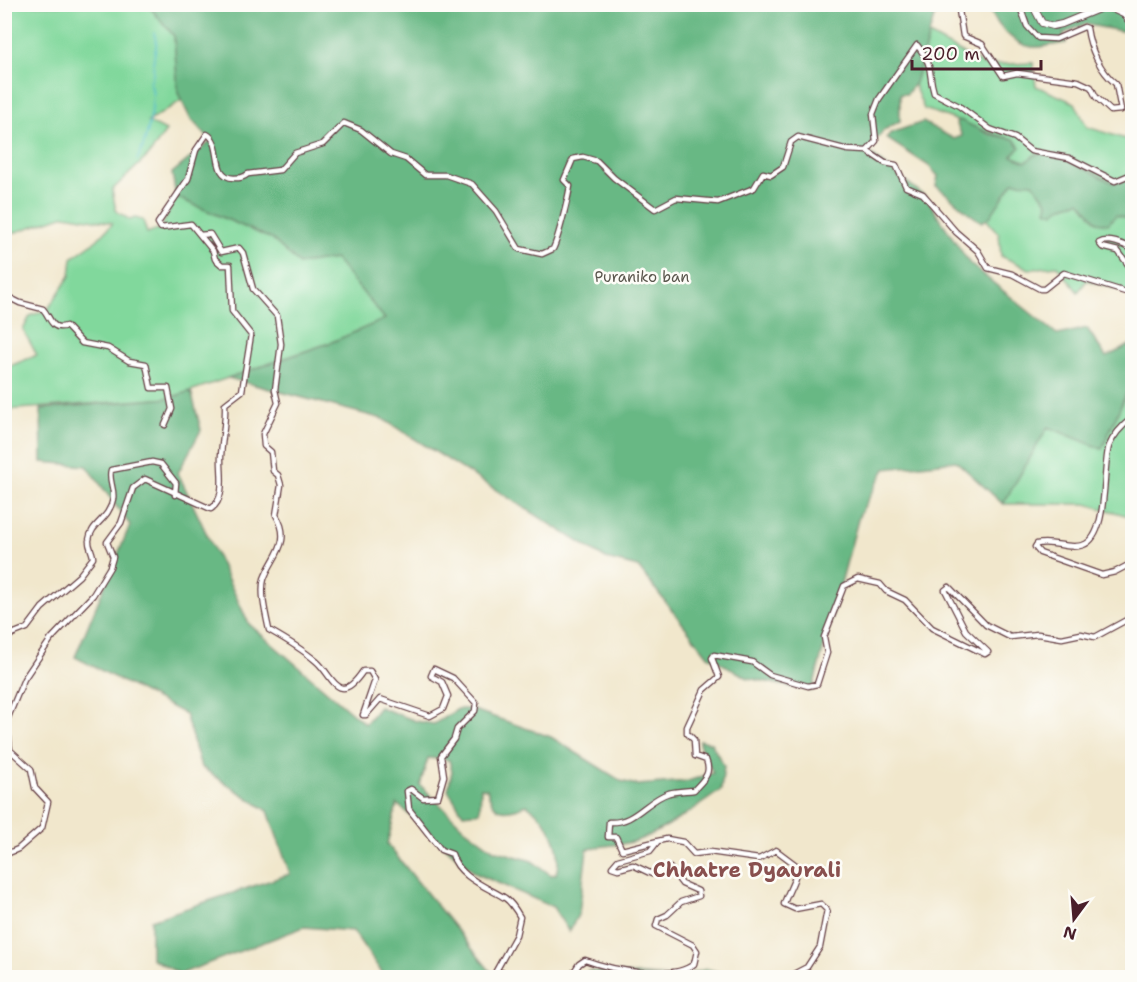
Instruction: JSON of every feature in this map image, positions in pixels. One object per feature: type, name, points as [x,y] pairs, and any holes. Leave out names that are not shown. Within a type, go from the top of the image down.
[{"type":"highway","points":[[1032,4],[1042,23],[1053,26],[1106,6],[1122,11],[1132,18]]},
{"type":"street","points":[[958,4],[963,36],[982,44],[1003,76],[1017,73],[1078,81],[1091,87],[1096,97],[1111,111],[1121,110],[1116,84],[1109,78],[1097,59],[1087,28],[1084,27],[1056,39],[1038,38],[1027,26],[1019,4]]},
{"type":"street","points":[[1122,11],[1132,26]]},
{"type":"street","points":[[867,151],[876,141],[873,114],[879,99],[917,45],[927,58],[933,74],[931,84],[934,93],[958,106],[990,129],[1015,138],[1031,151],[1069,159],[1115,182],[1132,174]]},
{"type":"street","points":[[4,855],[18,849],[42,828],[48,802],[35,788],[31,769],[10,750],[6,733],[7,720],[24,679],[51,639],[93,595],[110,567],[113,557],[107,542],[121,524],[133,488],[145,479],[175,495],[211,509],[217,505],[223,479],[221,458],[226,419],[225,404],[242,391],[251,335],[232,311],[230,305],[230,266],[217,262],[213,251],[191,224],[161,228],[158,223],[188,179],[196,150],[207,134],[216,145],[219,167],[224,174],[230,178],[244,177],[248,174],[280,170],[295,153],[323,144],[344,123],[361,130],[391,154],[406,159],[425,175],[446,175],[472,184],[496,211],[519,249],[542,254],[553,249],[557,241],[557,232],[570,186],[564,180],[573,159],[583,157],[597,161],[614,178],[655,209],[676,198],[718,202],[754,188],[763,173],[771,175],[783,167],[791,142],[798,137],[848,150],[867,151],[885,163],[896,165],[906,187],[923,194],[956,232],[978,251],[988,268],[1012,274],[1040,290],[1064,273],[1132,294]]},
{"type":"street","points":[[200,235],[210,234],[214,237],[221,252],[239,248],[243,253],[253,289],[277,316],[281,344],[275,390],[278,403],[264,434],[264,446],[271,452],[273,471],[279,475],[281,485],[276,515],[280,521],[282,549],[265,578],[263,589],[269,630],[318,663],[331,683],[341,687],[351,685],[363,671],[370,671],[375,680],[363,715],[366,715],[380,699],[430,716],[443,710],[447,696],[442,682],[431,676],[434,669],[453,678],[476,704],[475,711],[458,729],[454,739],[441,756],[444,776],[438,797],[423,798],[411,789],[407,791],[409,809],[441,850],[452,855],[454,863],[489,891],[506,899],[520,917],[516,935],[496,971],[537,978]]},
{"type":"street","points":[[1132,249],[1121,243],[1104,240],[1099,243],[1102,248],[1118,251],[1132,270]]},
{"type":"street","points":[[4,295],[20,303],[43,309],[52,325],[61,328],[66,326],[82,343],[108,348],[129,361],[146,364],[151,388],[168,388],[172,408],[171,417],[165,425]]},
{"type":"street","points":[[1132,418],[1120,428],[1109,446],[1099,524],[1091,540],[1078,546],[1045,543],[1037,544],[1035,547],[1040,553],[1102,575],[1115,573],[1132,562]]},
{"type":"street","points":[[4,641],[12,634],[27,628],[42,608],[79,576],[93,558],[88,542],[93,528],[108,515],[114,496],[109,474],[111,470],[152,462],[161,465],[176,483],[175,495]]},
{"type":"street","points":[[786,978],[807,967],[820,947],[827,910],[821,904],[795,909],[784,904],[797,874],[796,865],[776,850],[759,859],[710,852],[697,854],[683,842],[667,839],[622,850],[616,837],[608,837],[609,822],[620,823],[637,815],[650,803],[670,793],[694,790],[708,774],[710,769],[706,760],[695,756],[694,740],[687,733],[687,727],[704,690],[719,677],[712,658],[714,655],[752,662],[770,675],[808,686],[817,684],[827,653],[824,637],[844,586],[858,579],[880,584],[886,591],[904,600],[932,627],[985,654],[988,652],[966,632],[954,611],[945,590],[949,587],[986,625],[1010,637],[1038,634],[1062,638],[1081,634],[1095,637],[1132,618]]},
{"type":"street","points":[[570,978],[579,964],[585,960],[606,968],[664,975],[678,974],[694,964],[697,951],[693,945],[656,926],[658,919],[668,915],[681,902],[699,896],[698,891],[682,884],[670,868],[652,874],[633,865],[618,869],[612,867],[618,860],[650,851],[658,841]]},
{"type":"green space","points":[[4,5],[148,5],[174,36],[178,93],[182,100],[148,122],[166,131],[149,155],[112,190],[116,211],[130,220],[135,218],[143,220],[147,233],[161,228],[176,197],[272,239],[299,264],[335,259],[386,320],[332,342],[170,398],[5,410],[5,368],[37,355],[23,330],[30,316],[48,309],[70,276],[72,258],[97,240],[113,223],[65,215],[5,236]]},
{"type":"green space","name":"Puraniko ban","points":[[148,5],[949,5],[934,17],[915,83],[907,94],[900,94],[900,121],[884,130],[867,151],[925,196],[970,264],[1058,335],[1087,328],[1106,357],[1132,344],[1132,380],[1102,449],[1048,427],[1003,504],[956,461],[885,469],[859,516],[812,691],[748,678],[708,656],[638,567],[606,559],[383,419],[228,378],[332,342],[385,319],[335,259],[299,264],[272,239],[176,197],[172,173],[211,141],[190,118],[178,93],[174,36]]},
{"type":"green space","points":[[989,5],[1132,5],[1132,33],[1084,24],[1063,34],[1066,43],[1032,47],[1017,42],[1004,31]]},
{"type":"green space","points":[[929,35],[984,65],[1033,63],[1036,86],[1075,103],[1087,127],[1132,141],[1132,175],[1113,183],[1081,166],[1036,154],[1026,162],[1012,156],[1014,139],[924,109],[914,85]]},
{"type":"green space","points":[[960,120],[989,134],[1014,139],[1020,147],[1012,156],[1026,162],[1036,154],[1057,155],[1113,183],[1132,175],[1132,220],[1116,215],[1108,224],[1097,222],[1080,201],[1063,206],[1054,213],[1046,210],[1048,203],[1033,183],[1013,182],[990,217],[982,222],[936,186],[938,176],[929,166],[886,138],[891,133],[923,122],[954,139],[962,136],[956,122]]},
{"type":"green space","points":[[1013,182],[1033,183],[1048,203],[1063,206],[1081,201],[1097,222],[1116,215],[1132,220],[1132,294],[1087,280],[1078,292],[1057,266],[1029,269],[1001,256],[999,234],[986,219]]},
{"type":"green space","points":[[1132,380],[1132,517],[1086,504],[1003,504],[1048,426],[1102,448]]},
{"type":"green space","points":[[191,391],[201,430],[178,473],[249,624],[365,724],[379,707],[416,721],[434,724],[458,709],[471,709],[551,737],[621,781],[637,785],[688,781],[713,773],[699,744],[700,740],[711,743],[724,766],[721,790],[672,823],[641,839],[587,850],[579,913],[569,932],[553,907],[475,873],[397,804],[387,844],[495,977],[385,977],[353,931],[304,927],[180,974],[151,958],[151,920],[290,874],[268,811],[201,767],[185,714],[75,657],[130,525],[87,466],[42,462],[41,409],[170,398]],"holes":[[[428,758],[449,760],[452,771],[448,790],[463,814],[480,812],[481,788],[487,789],[493,803],[501,810],[512,810],[527,805],[542,818],[556,844],[558,854],[556,874],[551,875],[532,861],[494,850],[464,828],[420,785]]]},
{"type":"green space","points":[[707,969],[739,977],[677,977]]},
{"type":"green space","points":[[588,971],[670,977],[587,977]]},
{"type":"waterway","points":[[137,160],[144,143],[152,110],[150,82],[156,46],[154,33]]},
{"type":"waterway","points":[[1129,423],[1132,445]]},
{"type":"district","name":"Chhatre Dyaurali","points":[[747,870]]}]
